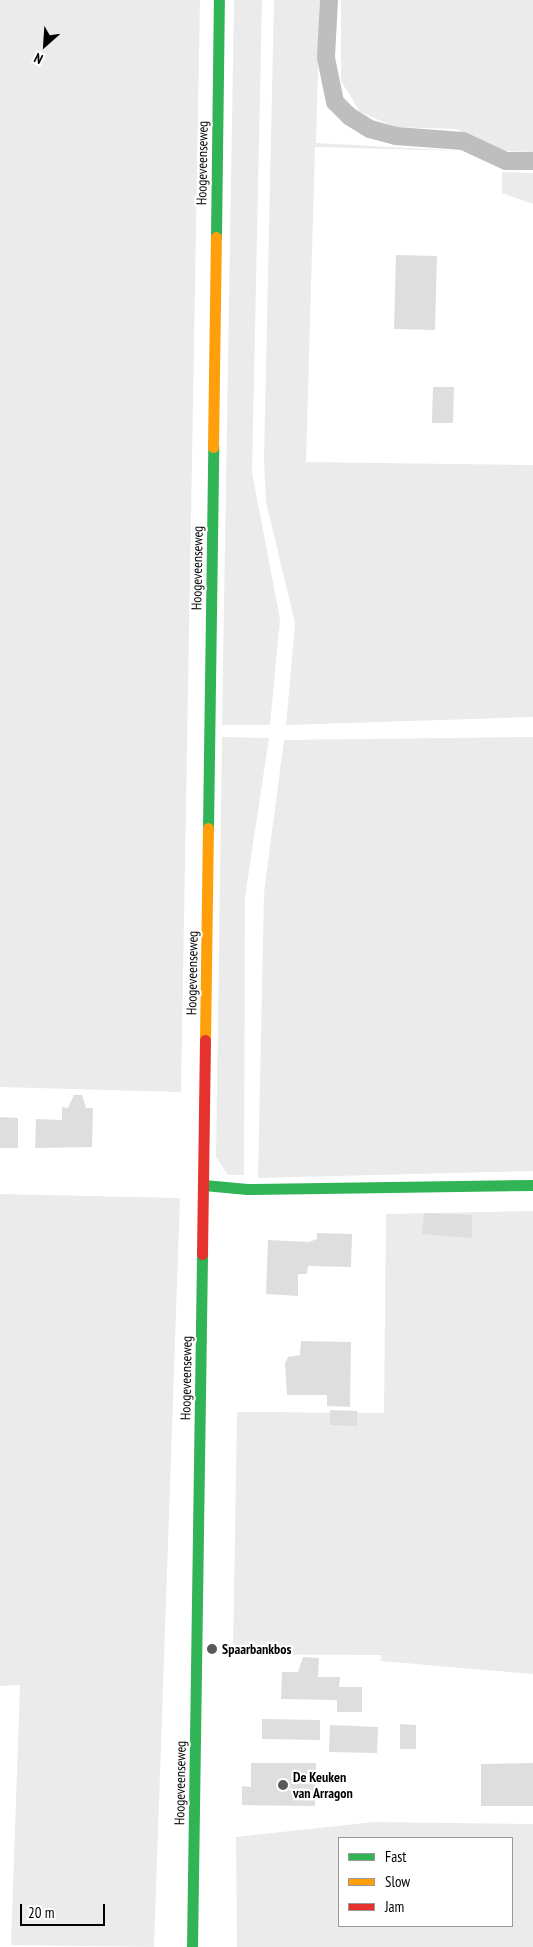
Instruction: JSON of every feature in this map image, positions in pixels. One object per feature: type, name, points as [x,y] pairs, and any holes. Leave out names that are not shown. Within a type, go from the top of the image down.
[{"type":"main road","name":"Hoogeveenseweg","points":[[192,1947],[219,0]]},
{"type":"main road","points":[[204,1185],[247,1189],[533,1184]]},
{"type":"lane","points":[[330,0],[326,58],[336,102],[349,116],[370,129],[396,136],[463,141],[506,160],[533,161]]},
{"type":"shaded area","points":[[0,0],[200,0],[181,1092],[0,1087]]},
{"type":"shaded area","points":[[234,0],[262,0],[252,472],[280,619],[270,725],[222,725]]},
{"type":"shaded area","points":[[274,0],[320,0],[316,143],[464,151],[315,147],[306,462],[533,465],[533,717],[286,725],[295,623],[266,502],[264,460]]},
{"type":"shaded area","points":[[341,0],[533,0],[533,152],[504,151],[456,129],[395,127],[360,112],[341,81]]},
{"type":"shaded area","points":[[502,172],[533,173],[533,204],[502,193]]},
{"type":"shaded area","points":[[222,737],[269,738],[245,897],[244,1175],[228,1175],[216,1157]]},
{"type":"shaded area","points":[[533,737],[533,1171],[258,1178],[264,893],[284,740]]},
{"type":"shaded area","points":[[0,1194],[180,1198],[154,1947],[11,1945],[20,1685],[0,1686]]},
{"type":"shaded area","points":[[533,1211],[533,1674],[380,1661],[382,1655],[233,1654],[237,1412],[384,1413],[386,1214]]},
{"type":"shaded area","points":[[374,1822],[533,1824],[533,1947],[237,1947],[236,1837]]},
{"type":"building","points":[[396,255],[437,256],[435,330],[394,329]]},
{"type":"building","points":[[433,387],[454,387],[453,423],[432,423]]},
{"type":"building","points":[[74,1095],[82,1095],[86,1108],[93,1108],[92,1147],[35,1148],[36,1119],[62,1120],[62,1107],[68,1108]]},
{"type":"building","points":[[0,1117],[18,1118],[18,1148],[0,1148]]},
{"type":"building","points":[[424,1213],[472,1215],[472,1238],[422,1234]]},
{"type":"building","points":[[317,1233],[352,1234],[351,1267],[308,1266],[307,1274],[298,1274],[298,1296],[266,1294],[268,1240],[309,1242],[317,1239]]},
{"type":"building","points":[[301,1341],[351,1342],[350,1407],[327,1406],[327,1395],[287,1395],[285,1363],[288,1357],[300,1355]]},
{"type":"building","points":[[330,1410],[357,1411],[357,1426],[330,1425]]},
{"type":"building","points":[[303,1657],[319,1658],[318,1677],[340,1677],[339,1687],[362,1687],[362,1712],[337,1712],[337,1700],[281,1699],[282,1672],[298,1672]]},
{"type":"building","points":[[262,1719],[320,1720],[320,1740],[262,1739]]},
{"type":"building","points":[[400,1724],[416,1725],[416,1749],[400,1749]]},
{"type":"building","points":[[330,1725],[378,1727],[377,1753],[329,1752]]},
{"type":"building","points":[[251,1763],[316,1763],[315,1806],[242,1805],[242,1786],[251,1787]]},
{"type":"building","points":[[533,1763],[533,1806],[481,1806],[481,1764]]},
{"type":"traffic: fast","points":[[216,237],[219,0]]},
{"type":"traffic: fast","points":[[208,828],[213,447]]},
{"type":"traffic: fast","points":[[204,1185],[247,1189],[533,1185]]},
{"type":"traffic: fast","points":[[192,1947],[202,1254]]},
{"type":"traffic: slow","points":[[213,447],[216,237]]},
{"type":"traffic: slow","points":[[205,1040],[208,828]]},
{"type":"traffic: jam","points":[[202,1254],[205,1040]]},
{"type":"place","name":"Spaarbankbos","points":[[212,1649]]},
{"type":"place","name":"De Keuken van Arragon","points":[[283,1785]]}]
